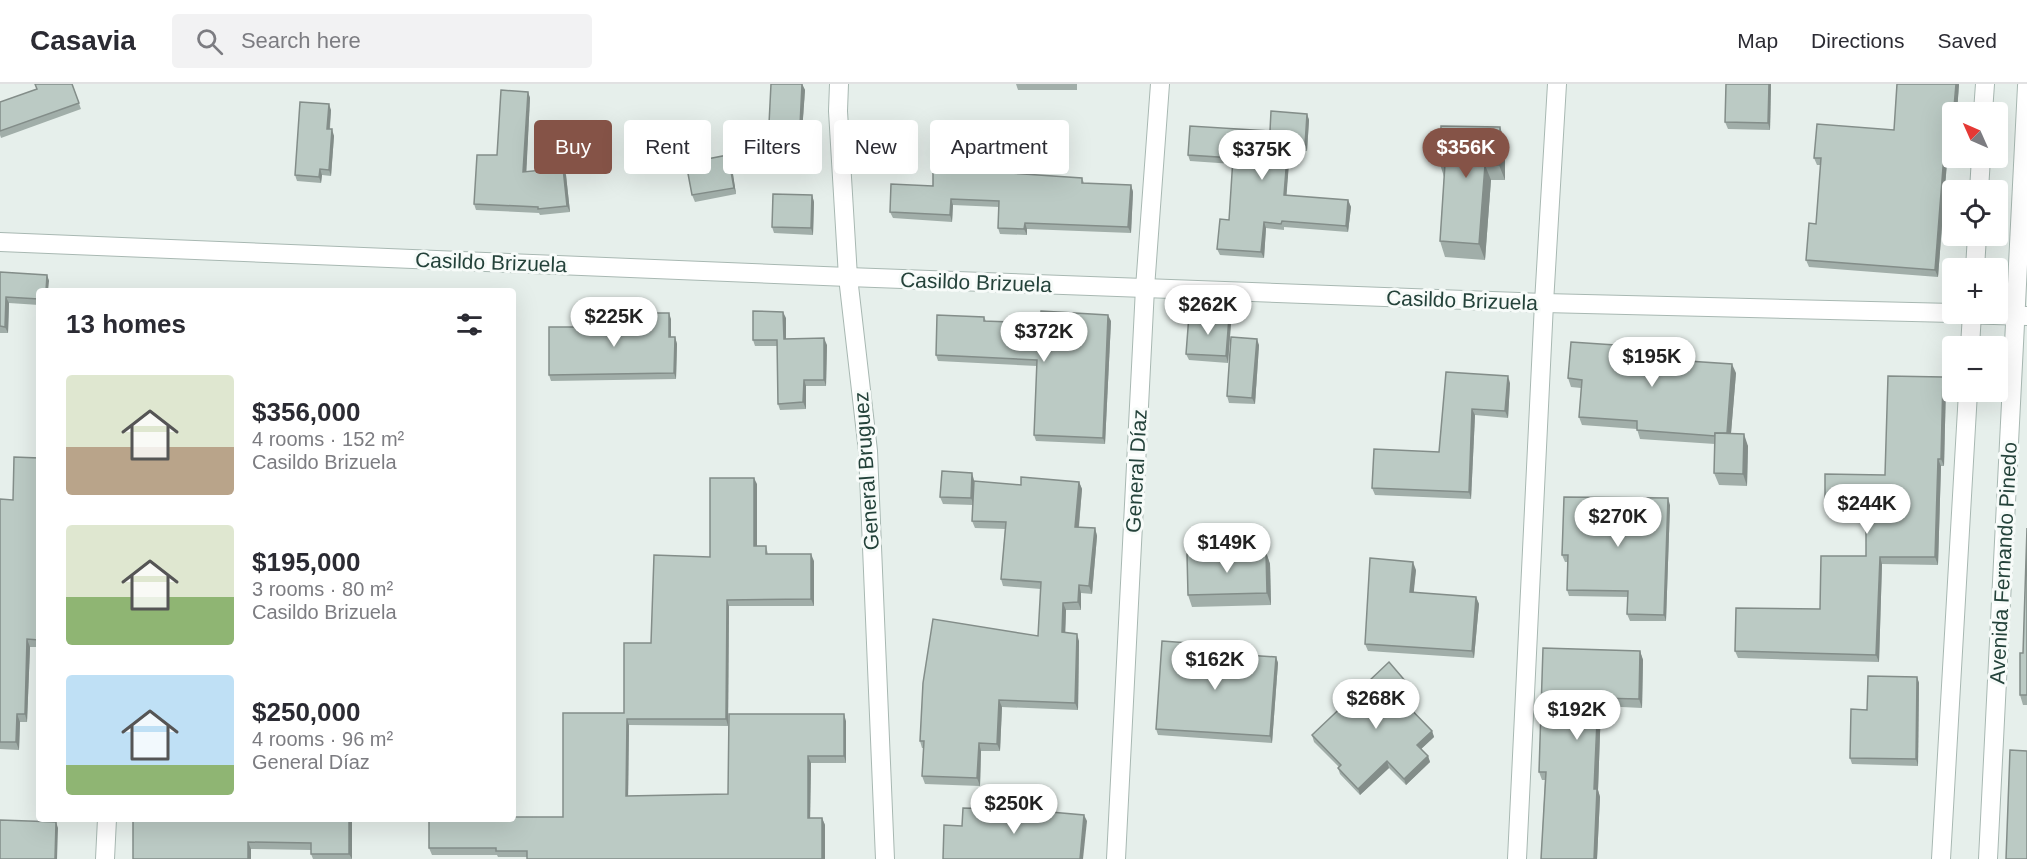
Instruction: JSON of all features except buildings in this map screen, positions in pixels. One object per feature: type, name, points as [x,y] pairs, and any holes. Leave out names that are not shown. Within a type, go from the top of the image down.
[{"type":"street","name":"General Bruguez","points":[[839,84],[838,111],[848,277],[868,451],[885,859]]},
{"type":"street","name":"General Díaz","points":[[1116,859],[1145,288],[1160,84]]},
{"type":"street","points":[[1517,859],[1557,84]]},
{"type":"street","points":[[1984,102],[1985,84]]},
{"type":"street","name":"Avenida Fernando Pinedo","points":[[1988,859],[2021,316],[2027,86]]},
{"type":"street","name":"Casildo Brizuela","points":[[0,242],[1544,303],[1942,313]]},
{"type":"street","points":[[1941,859],[1967,402]]},
{"type":"street","points":[[105,859],[107,822]]}]
